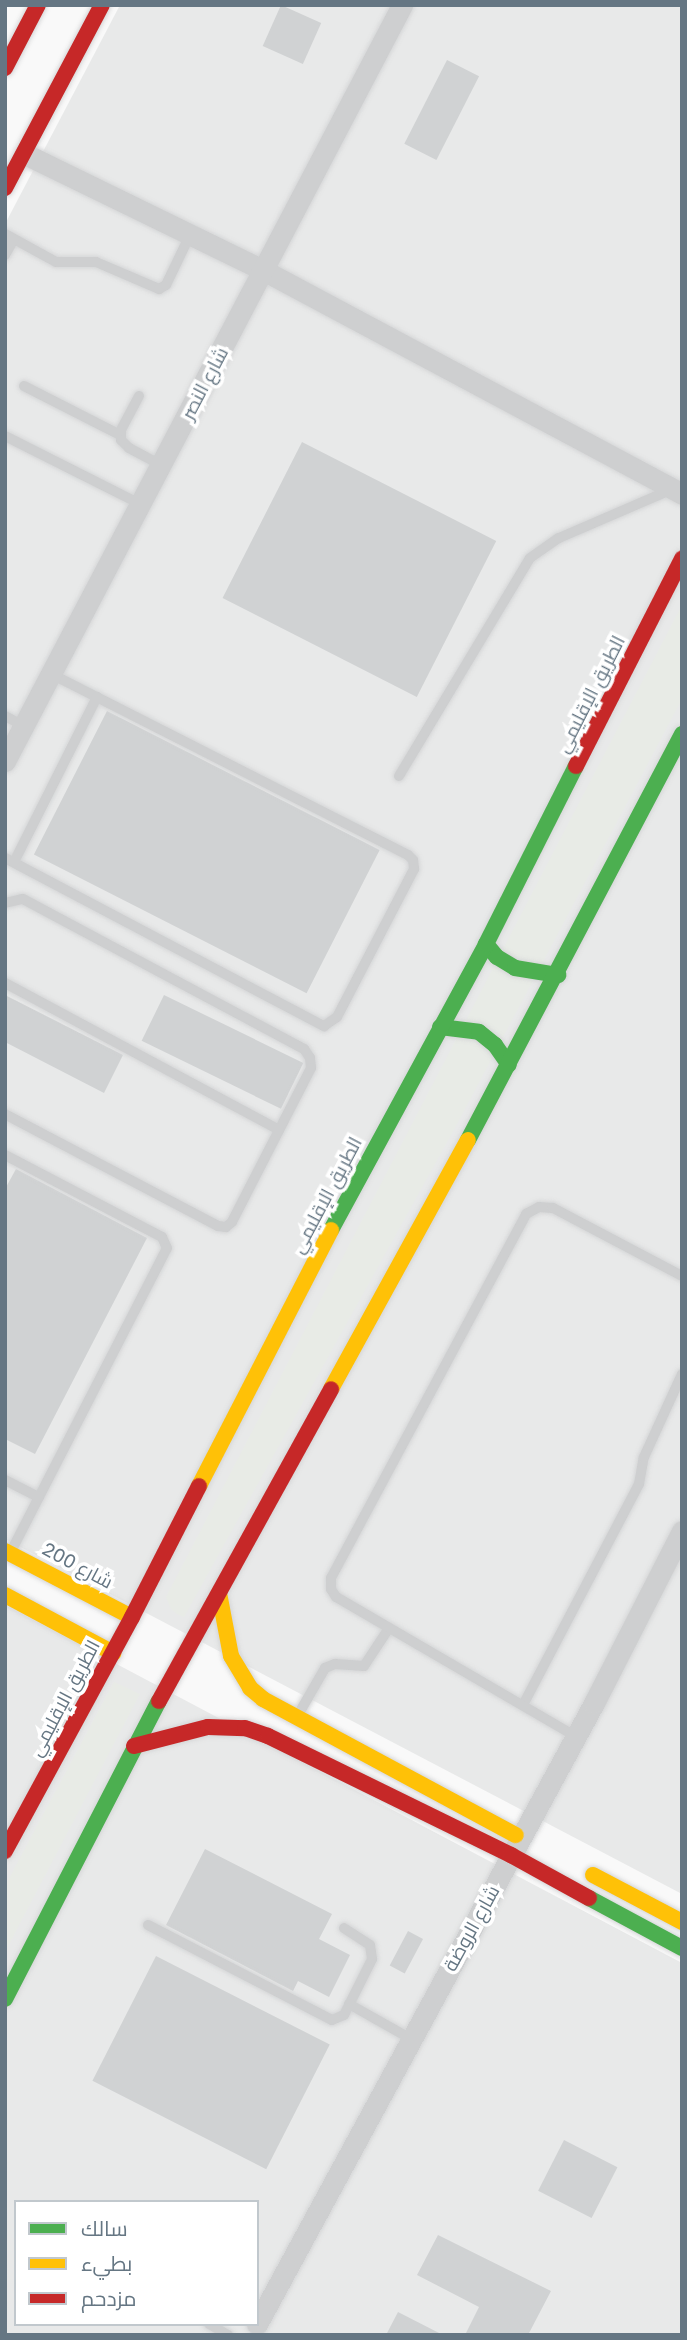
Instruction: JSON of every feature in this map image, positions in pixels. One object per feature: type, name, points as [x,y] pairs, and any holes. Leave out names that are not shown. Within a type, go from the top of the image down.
[{"type":"main road","points":[[5,68],[38,5]]},
{"type":"main road","points":[[5,188],[102,5]]},
{"type":"main road","name":"الطريق الإقليمي","points":[[5,1851],[132,1618],[289,1308],[486,944],[682,559]]},
{"type":"main road","points":[[5,1999],[134,1746],[558,975],[682,734]]},
{"type":"main road","points":[[486,944],[497,957],[515,968],[558,975]]},
{"type":"main road","points":[[440,1027],[479,1032],[495,1045],[509,1065]]},
{"type":"main road","name":"شارع 200","points":[[7,1552],[132,1618]]},
{"type":"main road","points":[[219,1593],[231,1656],[240,1673],[263,1699],[522,1845],[682,1948]]},
{"type":"main road","points":[[5,1595],[113,1653]]},
{"type":"main road","points":[[134,1746],[208,1727],[245,1728],[522,1845]]},
{"type":"main road","points":[[583,1870],[682,1922]]},
{"type":"street","name":"شارع النصر","points":[[5,761],[15,721],[51,674],[402,5]]},
{"type":"street","points":[[25,154],[263,270],[678,491]]},
{"type":"street","name":"شارع الروضة","points":[[259,2320],[411,2039],[522,1845],[575,1735],[682,1531]]},
{"type":"lane","points":[[5,255],[9,236],[57,262],[91,260],[159,289],[166,285],[190,235]]},
{"type":"lane","points":[[24,386],[120,435]]},
{"type":"lane","points":[[139,396],[120,435],[123,444],[161,465]]},
{"type":"lane","points":[[5,436],[141,504]]},
{"type":"lane","points":[[399,776],[530,558],[559,538],[678,491]]},
{"type":"lane","points":[[51,674],[97,697],[408,855],[414,864],[412,873],[337,1017],[324,1026],[9,860],[97,697]]},
{"type":"lane","points":[[5,903],[23,899],[304,1049],[310,1058],[311,1068],[232,1222],[222,1227],[5,1115]]},
{"type":"lane","points":[[5,983],[279,1130]]},
{"type":"lane","points":[[5,1171],[9,1157],[162,1237],[167,1243],[166,1252],[39,1497],[7,1552]]},
{"type":"lane","points":[[575,1735],[336,1597],[331,1589],[331,1578],[526,1214],[539,1207],[554,1208],[682,1276]]},
{"type":"lane","points":[[523,1705],[639,1484],[643,1457],[682,1374]]},
{"type":"lane","points":[[5,1480],[39,1497]]},
{"type":"lane","points":[[296,1718],[325,1668],[335,1664],[364,1666],[389,1628]]},
{"type":"lane","points":[[148,1925],[328,2020],[341,2018],[373,1955],[365,1941],[344,1928]]},
{"type":"lane","points":[[349,2004],[411,2039]]},
{"type":"lane","points":[[212,2326],[228,2335]]},
{"type":"shaded area","points":[[120,5],[682,5],[682,1894],[5,1539],[5,224]]},
{"type":"shaded area","points":[[682,605],[682,699],[456,1126],[184,1617],[177,1614],[171,1609],[166,1597]]},
{"type":"shaded area","points":[[5,1605],[682,1963],[682,2335],[5,2335]]},
{"type":"shaded area","points":[[114,1682],[140,1694],[5,1952],[5,1886]]},
{"type":"building","points":[[281,5],[321,23],[303,64],[263,46]]},
{"type":"building","points":[[447,60],[479,76],[436,160],[404,144]]},
{"type":"building","points":[[302,442],[496,541],[417,697],[223,598]]},
{"type":"building","points":[[107,711],[380,850],[307,993],[34,854]]},
{"type":"building","points":[[5,995],[123,1055],[104,1093],[5,1042]]},
{"type":"building","points":[[164,995],[303,1063],[281,1109],[142,1041]]},
{"type":"building","points":[[16,1169],[147,1238],[35,1454],[5,1439],[5,1189]]},
{"type":"building","points":[[205,1849],[332,1914],[319,1939],[350,1955],[329,1997],[298,1981],[293,1991],[166,1925]]},
{"type":"building","points":[[408,1931],[423,1939],[405,1973],[390,1965]]},
{"type":"building","points":[[156,1956],[330,2045],[266,2169],[92,2081]]},
{"type":"building","points":[[564,2140],[617,2167],[592,2218],[538,2191]]},
{"type":"building","points":[[438,2235],[551,2291],[528,2335],[465,2335],[479,2307],[417,2275]]},
{"type":"building","points":[[398,2312],[443,2335],[386,2335]]},
{"type":"traffic: fast","points":[[468,1140],[682,734]]},
{"type":"traffic: fast","points":[[331,1230],[486,944],[576,766]]},
{"type":"traffic: fast","points":[[486,944],[497,957],[515,968],[558,975]]},
{"type":"traffic: fast","points":[[440,1027],[479,1032],[495,1045],[509,1065]]},
{"type":"traffic: fast","points":[[5,1999],[159,1701]]},
{"type":"traffic: fast","points":[[589,1898],[682,1948]]},
{"type":"traffic: slow","points":[[331,1389],[468,1140]]},
{"type":"traffic: slow","points":[[199,1486],[331,1230]]},
{"type":"traffic: slow","points":[[5,1551],[132,1617]]},
{"type":"traffic: slow","points":[[219,1593],[231,1656],[250,1688],[263,1699],[516,1835]]},
{"type":"traffic: slow","points":[[5,1595],[113,1653]]},
{"type":"traffic: slow","points":[[593,1875],[682,1922]]},
{"type":"traffic: jam","points":[[5,68],[38,5]]},
{"type":"traffic: jam","points":[[5,188],[102,5]]},
{"type":"traffic: jam","points":[[576,766],[682,559]]},
{"type":"traffic: jam","points":[[159,1701],[331,1389]]},
{"type":"traffic: jam","points":[[5,1851],[132,1617],[199,1486]]},
{"type":"traffic: jam","points":[[134,1746],[208,1727],[245,1728],[268,1736],[511,1855],[589,1898]]}]
